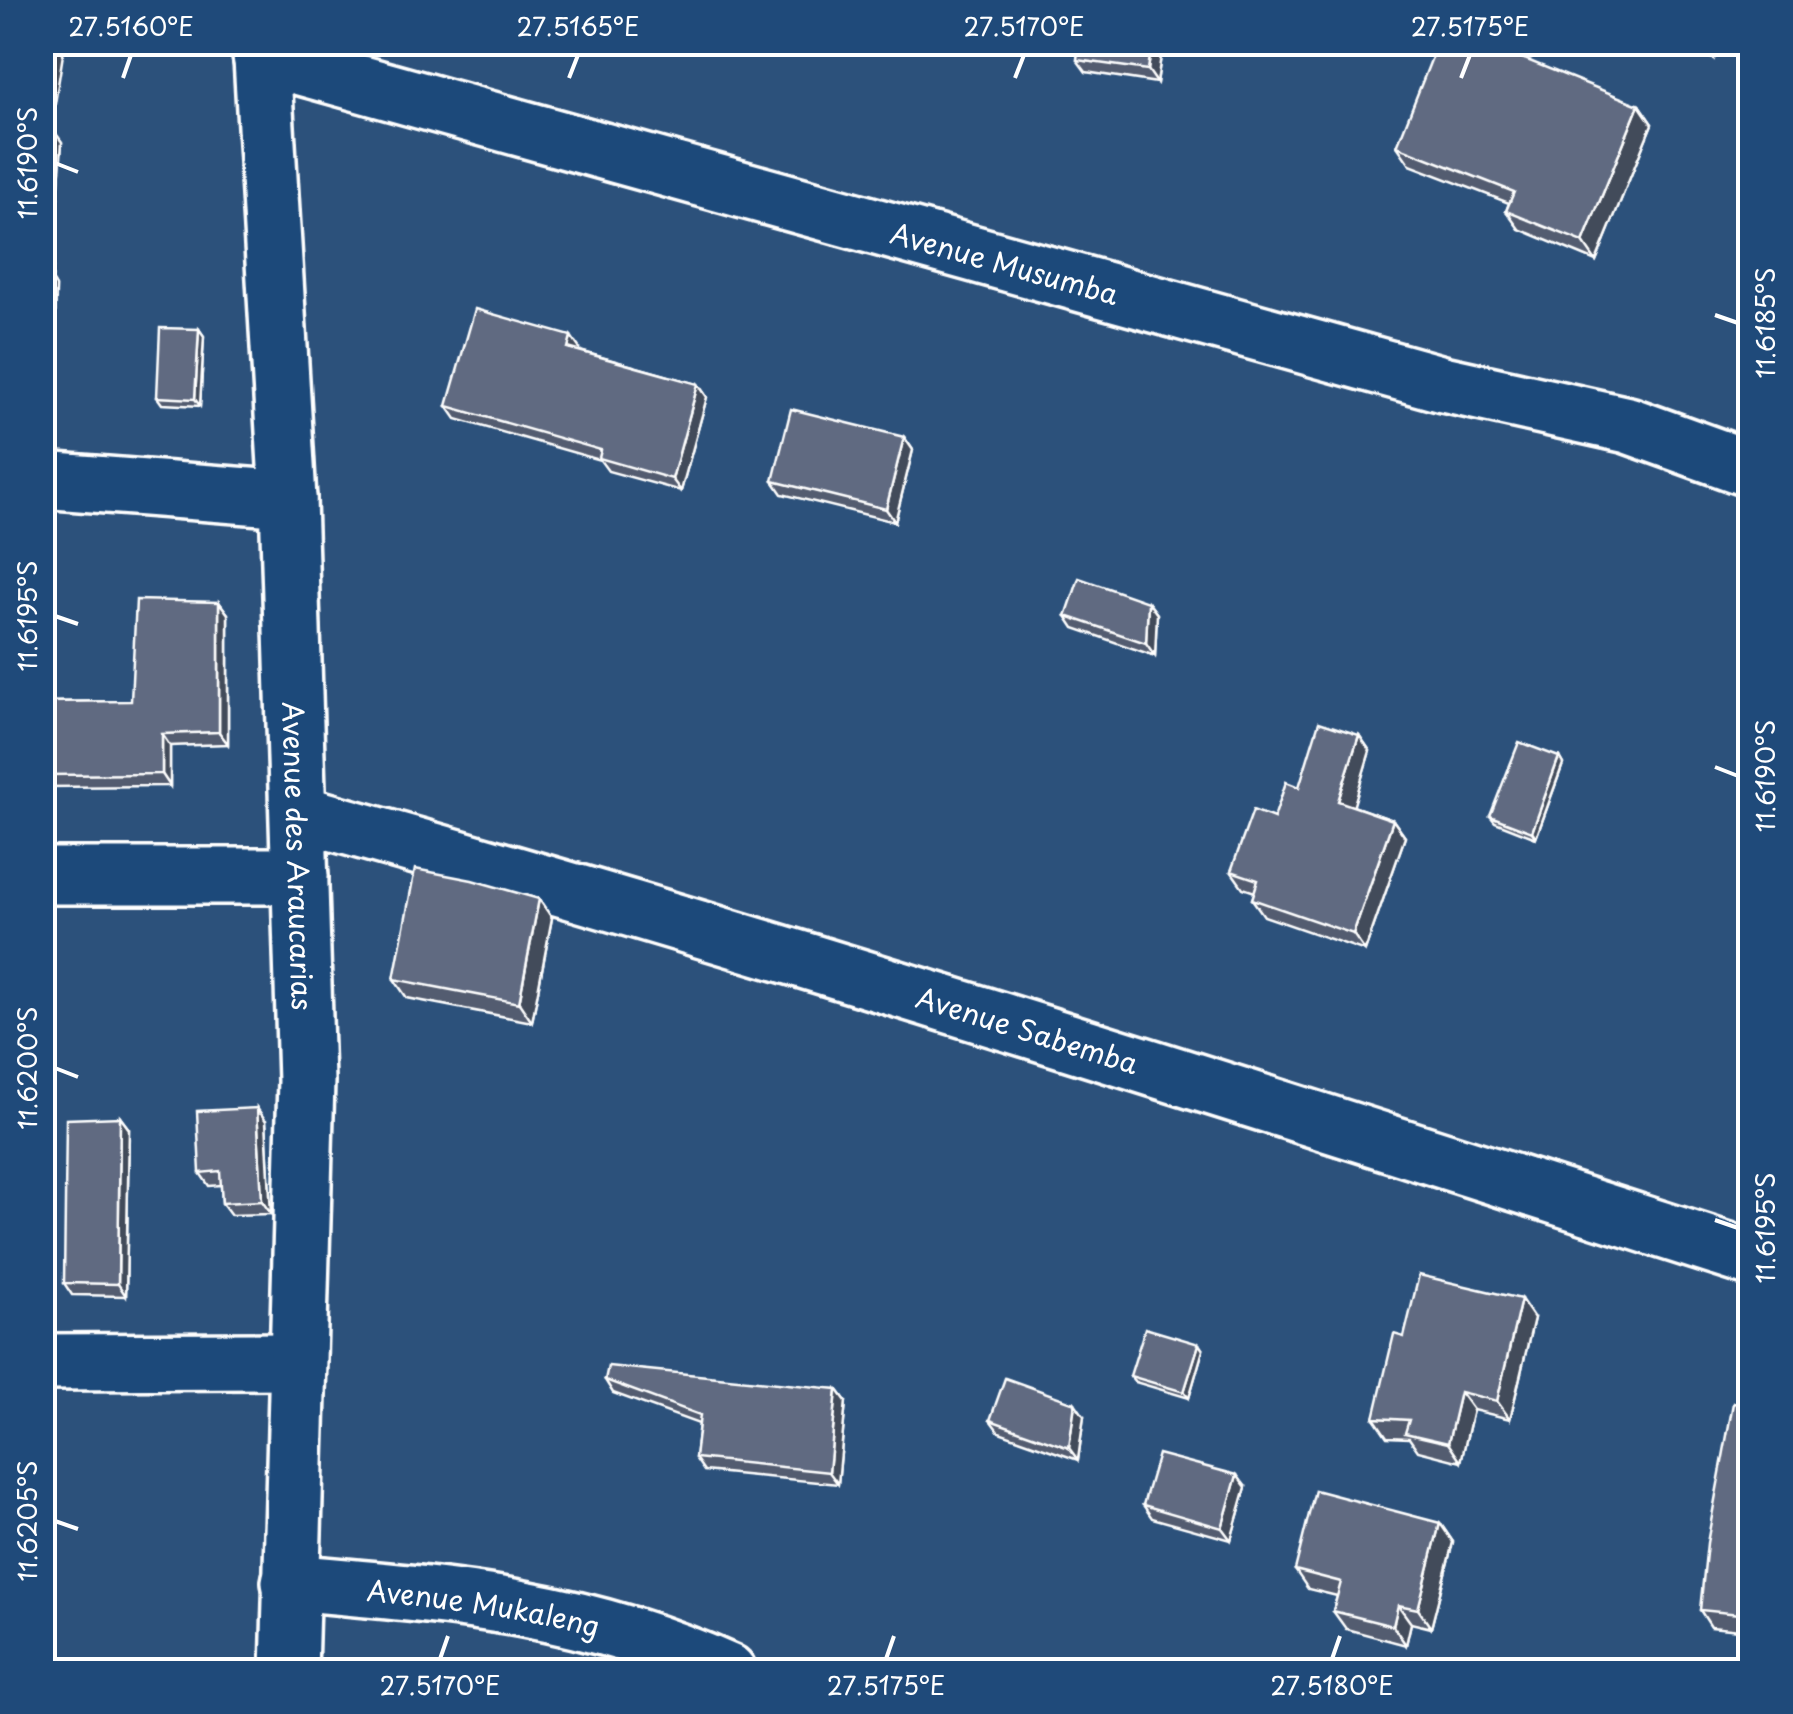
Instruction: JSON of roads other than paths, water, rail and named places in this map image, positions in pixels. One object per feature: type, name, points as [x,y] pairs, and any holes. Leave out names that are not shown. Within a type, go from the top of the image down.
[{"type":"street","name":"Avenue Musumba","points":[[261,50],[1442,384],[1628,426],[1750,469]]},
{"type":"street","name":"Avenue des Araucarias","points":[[261,50],[288,498],[306,1081],[289,1672]]},
{"type":"street","points":[[42,480],[288,498]]},
{"type":"street","name":"Avenue Sabemba","points":[[299,813],[555,884],[1095,1048],[1750,1258]]},
{"type":"street","points":[[42,876],[300,876]]},
{"type":"street","points":[[42,1362],[297,1360]]},
{"type":"street","name":"Avenue Mukaleng","points":[[290,1582],[437,1594],[558,1614],[630,1632],[728,1672]]}]
